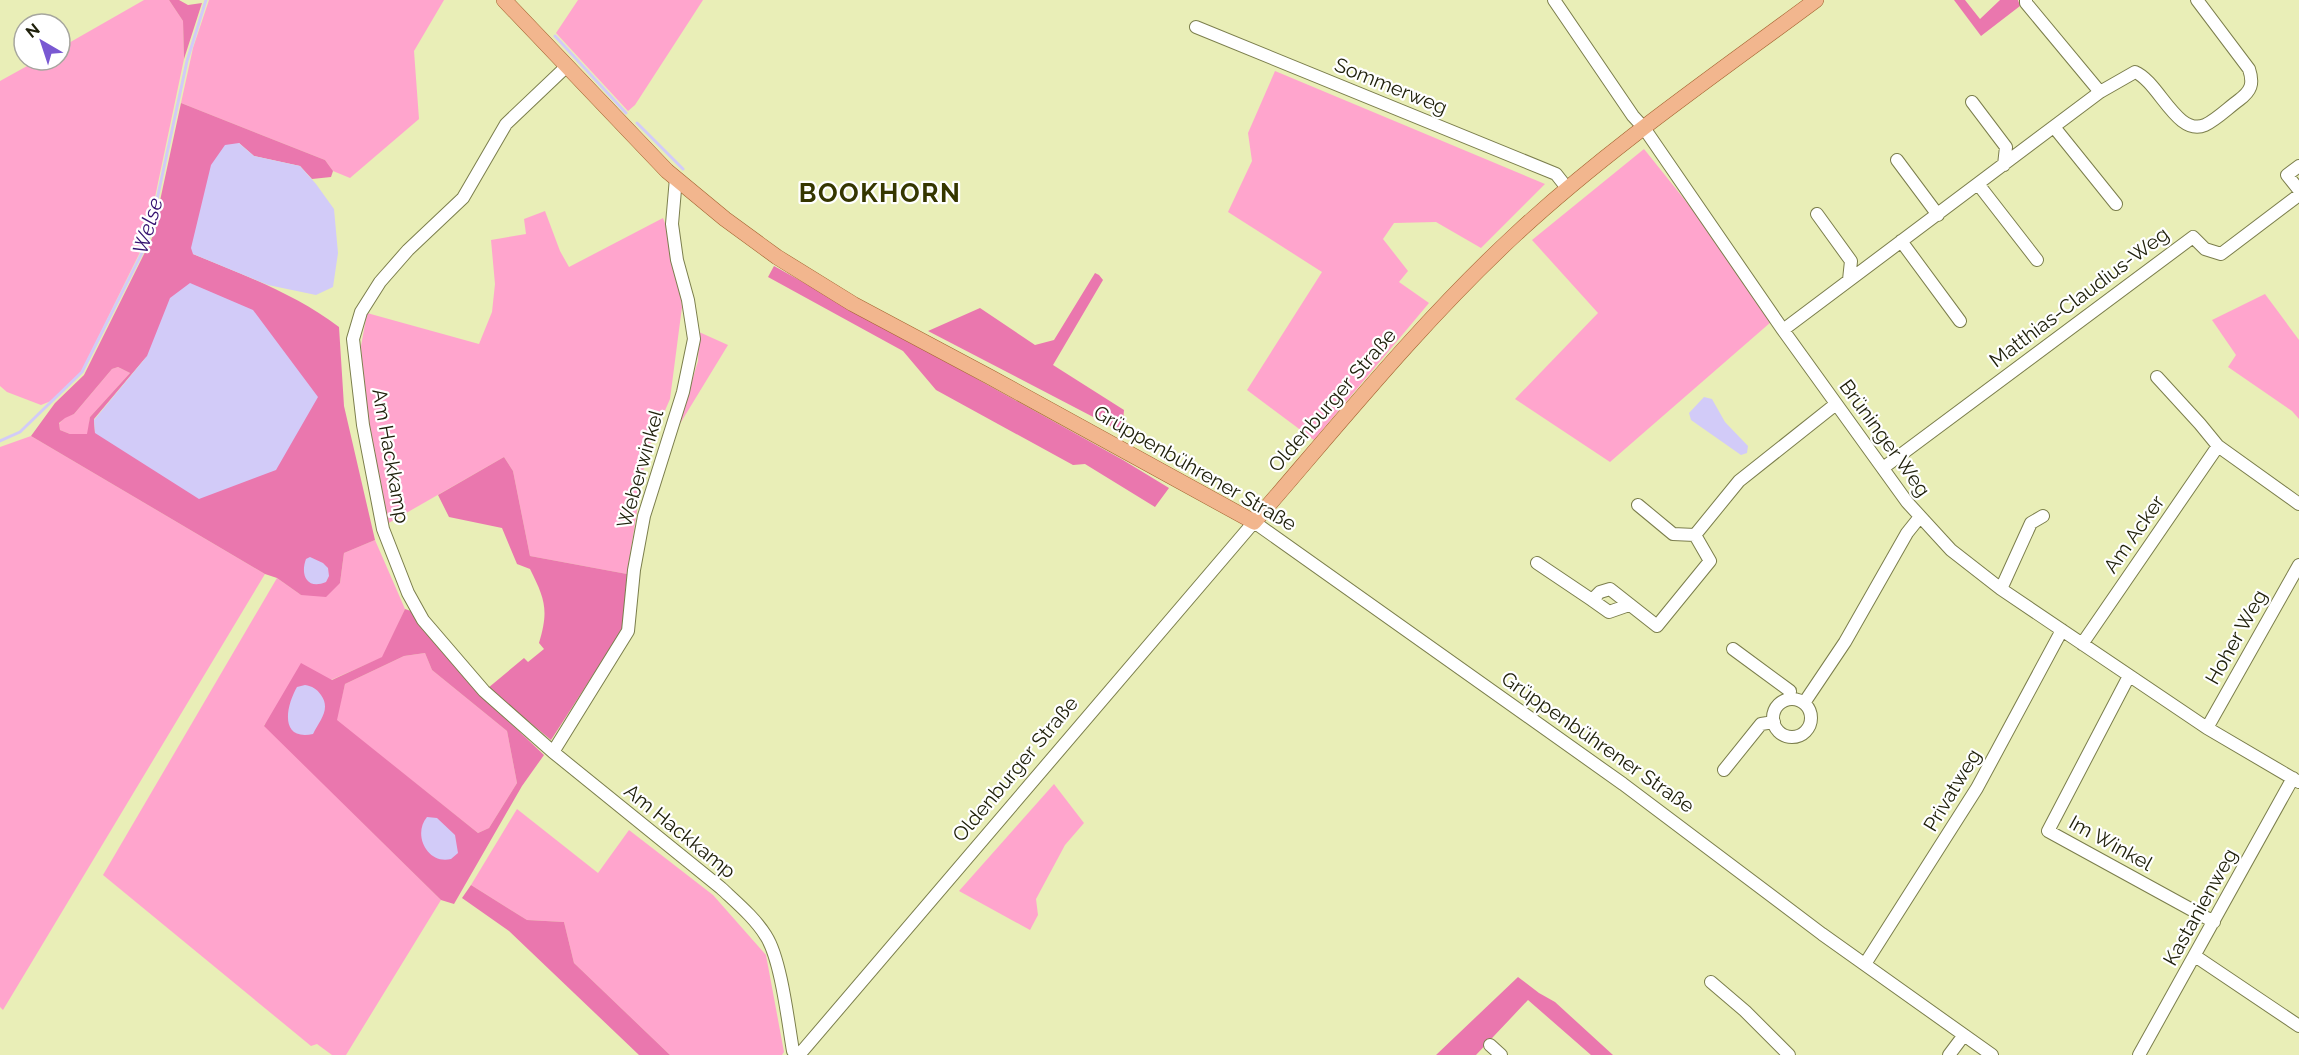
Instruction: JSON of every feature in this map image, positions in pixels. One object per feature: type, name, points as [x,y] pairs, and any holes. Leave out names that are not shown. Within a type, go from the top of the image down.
[{"type":"main road","name":"Grüppenbührener Straße","points":[[504,0],[676,178],[725,219],[777,257],[853,304],[1254,522]]},
{"type":"main road","name":"Oldenburger Straße","points":[[1254,522],[1367,391],[1465,284],[1567,188],[1816,0]]},
{"type":"street","name":"Brüninger Weg","points":[[1554,0],[1783,330],[1919,518],[1951,550],[2001,589],[2207,728],[2296,780]]},
{"type":"street","points":[[2026,0],[2026,3],[2100,92]]},
{"type":"street","points":[[1783,330],[2100,92],[2135,72],[2145,76],[2181,121],[2190,127],[2204,125],[2248,93],[2253,80],[2249,69],[2197,0]]},
{"type":"street","name":"Sommerweg","points":[[1196,27],[1556,174],[1567,188]]},
{"type":"street","name":"Am Hackkamp","points":[[567,66],[506,124],[463,198],[408,250],[380,282],[361,312],[353,339],[363,425],[382,529],[408,593],[423,620],[484,691],[553,752],[721,888],[767,936],[774,953],[793,1051],[798,1055]]},
{"type":"street","points":[[1972,102],[2006,147],[2004,165]]},
{"type":"street","points":[[2054,127],[2116,204]]},
{"type":"street","points":[[2006,147],[2024,150]]},
{"type":"street","points":[[1897,160],[1938,215]]},
{"type":"street","points":[[2299,166],[2287,175],[2299,190]]},
{"type":"street","name":"Weberwinkel","points":[[553,752],[628,632],[634,570],[644,516],[683,392],[694,339],[688,300],[677,260],[672,224],[676,178]]},
{"type":"street","points":[[1978,184],[2037,260]]},
{"type":"street","name":"Matthias-Claudius-Weg","points":[[1882,468],[2193,237],[2205,249],[2221,254],[2299,195]]},
{"type":"street","points":[[1817,214],[1851,261],[1849,280]]},
{"type":"street","points":[[1901,241],[1960,321]]},
{"type":"street","points":[[1851,261],[1869,264]]},
{"type":"street","points":[[2157,377],[2218,447],[2299,504]]},
{"type":"street","points":[[1695,535],[1739,481],[1836,404]]},
{"type":"street","name":"Am Acker","points":[[2082,644],[2218,447]]},
{"type":"street","points":[[1638,505],[1672,534],[1695,535]]},
{"type":"street","points":[[2001,589],[2031,523],[2043,516]]},
{"type":"street","points":[[1804,703],[1845,642],[1907,533],[1919,518]]},
{"type":"street","name":"Grüppenbührener Straße","points":[[1254,522],[1623,784],[1865,964],[1992,1055]]},
{"type":"street","name":"Oldenburger Straße","points":[[798,1055],[1254,522]]},
{"type":"street","points":[[1592,600],[1600,592],[1610,589],[1657,626],[1710,561],[1695,535]]},
{"type":"street","points":[[1537,563],[1609,612],[1629,605]]},
{"type":"street","name":"Hoher Weg","points":[[2207,728],[2299,565]]},
{"type":"street","name":"Privatweg","points":[[1865,964],[1984,777],[2062,630]]},
{"type":"street","points":[[1733,649],[1790,691],[1790,699]]},
{"type":"street","name":"Im Winkel","points":[[2129,676],[2048,831],[2214,922]]},
{"type":"street","points":[[1790,699],[1797,699],[1804,703],[1811,713],[1810,725],[1802,734],[1791,737],[1780,732],[1773,716],[1777,706],[1790,699]]},
{"type":"street","points":[[1724,770],[1761,724],[1774,722]]},
{"type":"street","name":"Kastanienweg","points":[[2139,1055],[2296,780]]},
{"type":"street","points":[[2195,956],[2299,1026]]},
{"type":"street","points":[[1711,982],[1745,1011],[1789,1055]]},
{"type":"street","points":[[1949,1055],[1964,1035]]},
{"type":"street","points":[[1490,1045],[1501,1055]]},
{"type":"shaded area","points":[[144,0],[169,0],[183,21],[184,59],[146,240],[81,372],[51,401],[41,405],[7,392],[0,386],[0,81],[16,72],[72,72],[72,41]]},
{"type":"shaded area","points":[[169,0],[179,0],[188,5],[202,3],[184,59],[183,21]]},
{"type":"shaded area","points":[[209,0],[444,0],[414,51],[419,119],[350,178],[333,171],[325,160],[181,103],[193,48]]},
{"type":"shaded area","points":[[578,0],[703,0],[635,105],[628,111],[556,33]]},
{"type":"shaded area","points":[[1954,0],[1965,0],[1980,19],[2000,0],[2018,0],[2020,6],[1981,36]]},
{"type":"shaded area","points":[[1275,71],[1545,184],[1481,248],[1436,222],[1394,223],[1383,239],[1408,271],[1399,282],[1429,303],[1314,440],[1247,390],[1322,272],[1228,212],[1252,161],[1248,133]]},
{"type":"shaded area","points":[[181,103],[325,160],[333,171],[331,177],[312,179],[300,166],[254,156],[239,143],[193,254],[287,295],[339,327],[344,406],[375,540],[344,553],[340,583],[326,597],[301,595],[277,578],[265,574],[31,436],[55,403],[84,375],[152,238]],"holes":[[[147,356],[95,433],[94,419]],[[118,367],[130,373],[90,417],[87,434],[70,434],[60,430],[59,423],[74,414],[112,369]]]},
{"type":"shaded area","points":[[239,143],[254,156],[300,166],[334,209],[338,253],[333,287],[316,295],[268,285],[193,254],[191,248],[211,165],[225,145]]},
{"type":"shaded area","points":[[1644,149],[1713,235],[1771,322],[1610,462],[1515,399],[1598,313],[1532,240]]},
{"type":"shaded area","points":[[545,211],[560,251],[569,267],[663,218],[673,245],[682,307],[670,399],[650,445],[644,467],[627,574],[530,556],[513,471],[504,457],[387,524],[364,402],[361,346],[367,313],[479,344],[492,312],[495,284],[491,240],[526,234],[524,219]]},
{"type":"shaded area","points":[[774,266],[1123,460],[1169,488],[1155,507],[1085,464],[1073,465],[936,390],[903,351],[768,277]]},
{"type":"shaded area","points":[[1095,273],[1103,280],[1053,365],[1124,410],[1122,432],[928,331],[980,308],[1035,345],[1054,340]]},
{"type":"shaded area","points":[[190,283],[253,310],[318,397],[276,470],[199,499],[95,433],[94,420],[147,356],[170,298]]},
{"type":"shaded area","points":[[2265,294],[2299,340],[2299,419],[2292,411],[2228,367],[2236,355],[2212,320]]},
{"type":"shaded area","points":[[699,332],[728,345],[678,427],[698,361]]},
{"type":"shaded area","points":[[118,367],[130,373],[90,417],[88,434],[70,434],[60,430],[59,424],[65,417],[74,414],[112,369]]},
{"type":"shaded area","points":[[1704,397],[1712,399],[1725,422],[1748,446],[1747,453],[1741,455],[1691,420],[1689,413]]},
{"type":"shaded area","points":[[31,436],[265,574],[3,1010],[0,1007],[0,447]]},
{"type":"shaded area","points":[[504,457],[513,471],[530,556],[627,574],[622,630],[551,740],[488,688],[524,658],[528,662],[544,649],[539,643],[544,622],[544,605],[535,579],[530,569],[517,564],[502,528],[449,517],[438,495]]},
{"type":"shaded area","points":[[375,540],[405,609],[383,657],[331,680],[264,725],[441,900],[346,1055],[332,1055],[317,1044],[311,1046],[103,875],[277,578],[301,595],[340,583],[344,553]]},
{"type":"shaded area","points":[[310,557],[328,568],[329,576],[326,582],[314,584],[307,580],[304,565],[306,559]]},
{"type":"shaded area","points":[[405,609],[411,611],[480,694],[544,755],[522,786],[454,904],[441,900],[264,726],[301,663],[332,680],[382,657]],"holes":[[[425,653],[432,670],[507,731],[517,783],[489,828],[478,833],[337,720],[345,684],[404,656]]]},
{"type":"shaded area","points":[[425,653],[432,670],[507,731],[517,783],[489,828],[478,833],[336,720],[345,684],[404,656]]},
{"type":"shaded area","points":[[305,685],[314,688],[319,693],[324,700],[325,710],[313,734],[302,735],[290,727],[288,712],[297,687]]},
{"type":"shaded area","points":[[1054,784],[1084,823],[1065,845],[1036,899],[1038,915],[1030,930],[959,891]]},
{"type":"shaded area","points":[[517,809],[598,873],[629,830],[713,895],[766,955],[784,1052],[782,1055],[670,1055],[574,963],[564,922],[527,920],[471,885]]},
{"type":"shaded area","points":[[427,817],[437,818],[455,835],[458,853],[451,859],[435,858],[425,847],[421,832]]},
{"type":"shaded area","points":[[471,885],[527,920],[564,922],[574,963],[670,1055],[639,1055],[509,931],[462,898]]},
{"type":"shaded area","points":[[1518,977],[1555,1002],[1613,1055],[1591,1055],[1528,1000],[1476,1055],[1436,1055]]},
{"type":"waterway","name":"Welse","points":[[0,441],[20,432],[82,372],[148,241],[187,61],[206,0]]},
{"type":"waterway","points":[[555,36],[626,113]]},
{"type":"waterway","points":[[637,123],[683,169]]},
{"type":"district","name":"BOOKHORN","points":[[880,193]]}]
